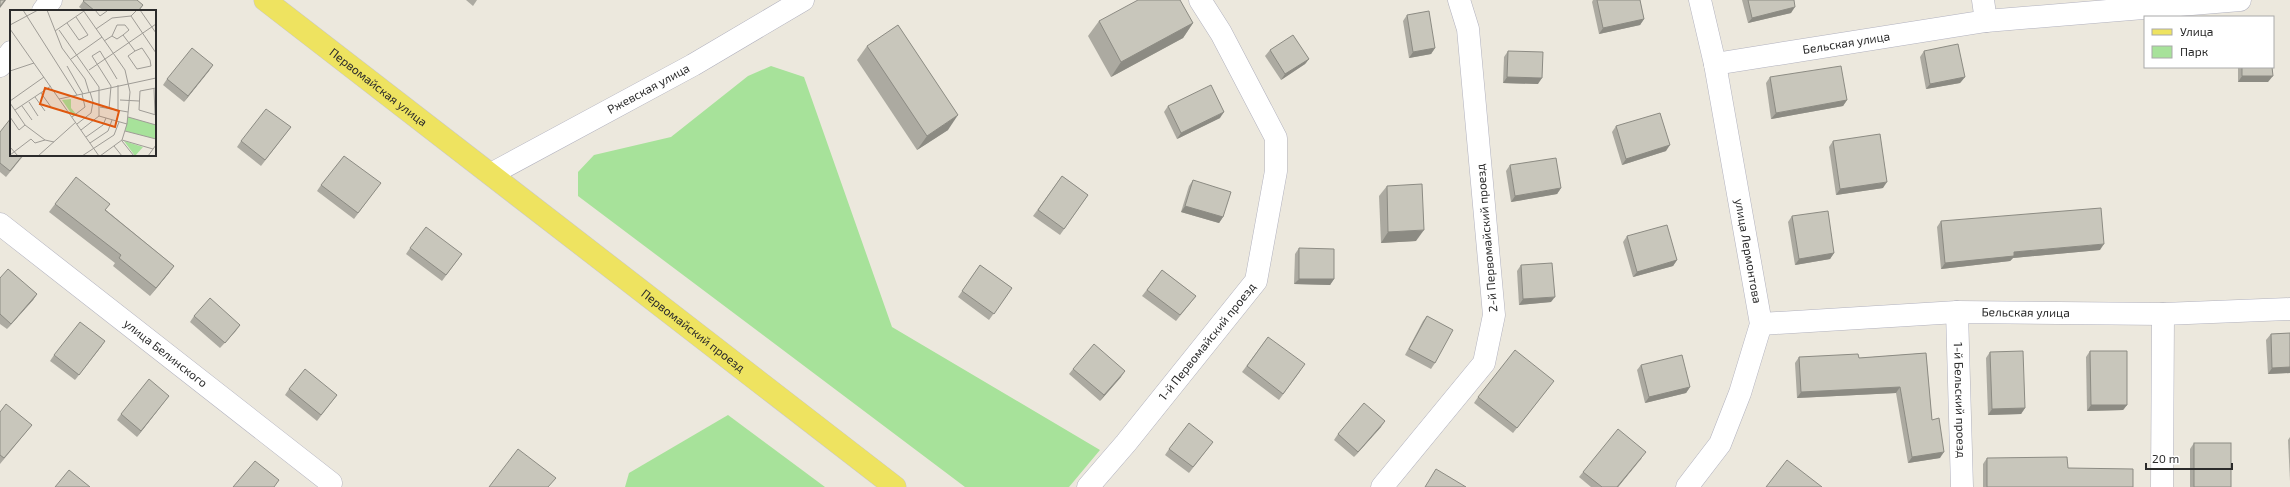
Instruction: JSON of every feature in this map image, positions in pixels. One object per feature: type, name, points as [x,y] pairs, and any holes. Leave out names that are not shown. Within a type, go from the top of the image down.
[{"type":"main road","name":"Первомайская улица","points":[[265,0],[491,174]]},
{"type":"main road","name":"Первомайский проезд","points":[[491,174],[895,487]]},
{"type":"street","points":[[44,10],[51,0]]},
{"type":"street","name":"Ржевская улица","points":[[491,174],[693,66],[803,0]]},
{"type":"street","name":"1-й Первомайский проезд","points":[[1088,487],[1126,443],[1256,281],[1276,171],[1276,138],[1221,32],[1200,0]]},
{"type":"street","name":"2-й Первомайский проезд","points":[[1382,487],[1484,363],[1494,315],[1468,29],[1459,0]]},
{"type":"street","name":"улица Лермонтова","points":[[1687,487],[1720,444],[1740,393],[1761,324],[1715,64],[1700,0]]},
{"type":"street","name":"Бельская улица","points":[[1715,64],[1984,10],[2240,0]]},
{"type":"street","points":[[0,66],[10,53]]},
{"type":"street","name":"улица Белинского","points":[[0,224],[331,483]]},
{"type":"street","name":"Бельская улица","points":[[1761,324],[1957,312],[2163,314],[2290,309]]},
{"type":"street","name":"1-й Бельский проезд","points":[[1957,312],[1962,487]]},
{"type":"street","points":[[2162,487],[2163,314]]},
{"type":"green space","points":[[771,66],[804,77],[892,327],[1100,450],[1069,487],[965,487],[578,196],[578,172],[594,155],[671,137],[748,76]]},
{"type":"green space","points":[[728,415],[825,487],[625,487],[629,473]]},
{"type":"building","points":[[0,0],[5,0],[0,6]]},
{"type":"building","points":[[137,0],[143,5],[139,10],[94,10],[83,1]]},
{"type":"building","points":[[1138,0],[1180,0],[1193,23],[1121,62],[1099,21]]},
{"type":"building","points":[[1597,0],[1640,0],[1644,19],[1603,28]]},
{"type":"building","points":[[1748,0],[1794,0],[1795,7],[1752,18]]},
{"type":"building","points":[[1429,11],[1435,48],[1413,52],[1407,15]]},
{"type":"building","points":[[898,25],[958,115],[927,136],[867,46]]},
{"type":"building","points":[[1293,35],[1309,59],[1285,74],[1270,50]]},
{"type":"building","points":[[1958,44],[1965,77],[1930,84],[1924,51]]},
{"type":"building","points":[[192,48],[213,65],[188,96],[167,79]]},
{"type":"building","points":[[1508,51],[1543,52],[1542,78],[1507,77]]},
{"type":"building","points":[[1841,66],[1847,100],[1776,113],[1770,77]]},
{"type":"building","points":[[2242,68],[2272,68],[2273,76],[2242,76]]},
{"type":"building","points":[[1211,85],[1224,112],[1181,133],[1168,106]]},
{"type":"building","points":[[266,109],[291,127],[265,160],[241,141]]},
{"type":"building","points":[[1660,113],[1670,145],[1626,159],[1616,126]]},
{"type":"building","points":[[10,119],[10,156],[22,156],[10,171],[0,163],[0,132]]},
{"type":"building","points":[[1880,134],[1887,182],[1840,189],[1833,141]]},
{"type":"building","points":[[344,156],[381,183],[358,213],[321,185]]},
{"type":"building","points":[[1556,158],[1561,188],[1515,196],[1510,165]]},
{"type":"building","points":[[1062,176],[1088,195],[1064,229],[1038,210]]},
{"type":"building","points":[[76,177],[110,204],[105,210],[174,266],[156,288],[119,258],[121,255],[55,204]]},
{"type":"building","points":[[1193,180],[1231,192],[1223,217],[1185,206]]},
{"type":"building","points":[[1422,184],[1424,230],[1388,232],[1387,186]]},
{"type":"building","points":[[2101,208],[2104,244],[2014,252],[2014,256],[1945,263],[1941,221]]},
{"type":"building","points":[[1828,211],[1834,253],[1799,259],[1792,216]]},
{"type":"building","points":[[1667,225],[1677,260],[1637,272],[1627,236]]},
{"type":"building","points":[[426,227],[462,254],[446,275],[410,248]]},
{"type":"building","points":[[1299,248],[1334,249],[1334,279],[1299,279]]},
{"type":"building","points":[[1552,263],[1555,297],[1523,299],[1521,265]]},
{"type":"building","points":[[980,265],[1012,288],[994,314],[962,291]]},
{"type":"building","points":[[8,269],[37,294],[11,324],[0,314],[0,278]]},
{"type":"building","points":[[1162,270],[1196,296],[1180,315],[1147,290]]},
{"type":"building","points":[[210,298],[240,325],[225,343],[194,316]]},
{"type":"building","points":[[1427,316],[1453,330],[1435,363],[1409,349]]},
{"type":"building","points":[[80,322],[105,341],[79,375],[54,355]]},
{"type":"building","points":[[2290,333],[2290,367],[2272,368],[2271,334]]},
{"type":"building","points":[[1268,337],[1305,364],[1283,394],[1247,366]]},
{"type":"building","points":[[1094,344],[1125,371],[1104,395],[1073,369]]},
{"type":"building","points":[[1515,350],[1554,381],[1517,428],[1478,397]]},
{"type":"building","points":[[2023,351],[2025,408],[1992,409],[1990,352]]},
{"type":"building","points":[[2090,351],[2127,351],[2127,405],[2091,405]]},
{"type":"building","points":[[1926,353],[1932,420],[1939,418],[1944,452],[1912,457],[1900,387],[1801,392],[1799,357],[1858,354],[1859,358]]},
{"type":"building","points":[[1682,355],[1690,387],[1649,397],[1641,365]]},
{"type":"building","points":[[305,369],[337,395],[321,415],[289,389]]},
{"type":"building","points":[[149,379],[169,396],[141,431],[121,414]]},
{"type":"building","points":[[1364,403],[1385,421],[1358,452],[1338,434]]},
{"type":"building","points":[[6,404],[32,425],[4,458],[0,455],[0,412]]},
{"type":"building","points":[[1189,423],[1213,442],[1193,467],[1169,449]]},
{"type":"building","points":[[1618,429],[1646,452],[1617,487],[1602,487],[1583,472]]},
{"type":"building","points":[[2194,443],[2231,443],[2231,487],[2194,487]]},
{"type":"building","points":[[518,449],[556,478],[548,487],[489,487]]},
{"type":"building","points":[[2067,457],[2068,468],[2133,469],[2133,487],[1987,487],[1987,458]]},
{"type":"building","points":[[1787,460],[1822,487],[1766,487]]},
{"type":"building","points":[[255,461],[279,480],[274,487],[233,487]]},
{"type":"building","points":[[1436,469],[1466,487],[1425,487]]},
{"type":"building","points":[[69,470],[90,487],[55,487]]}]
